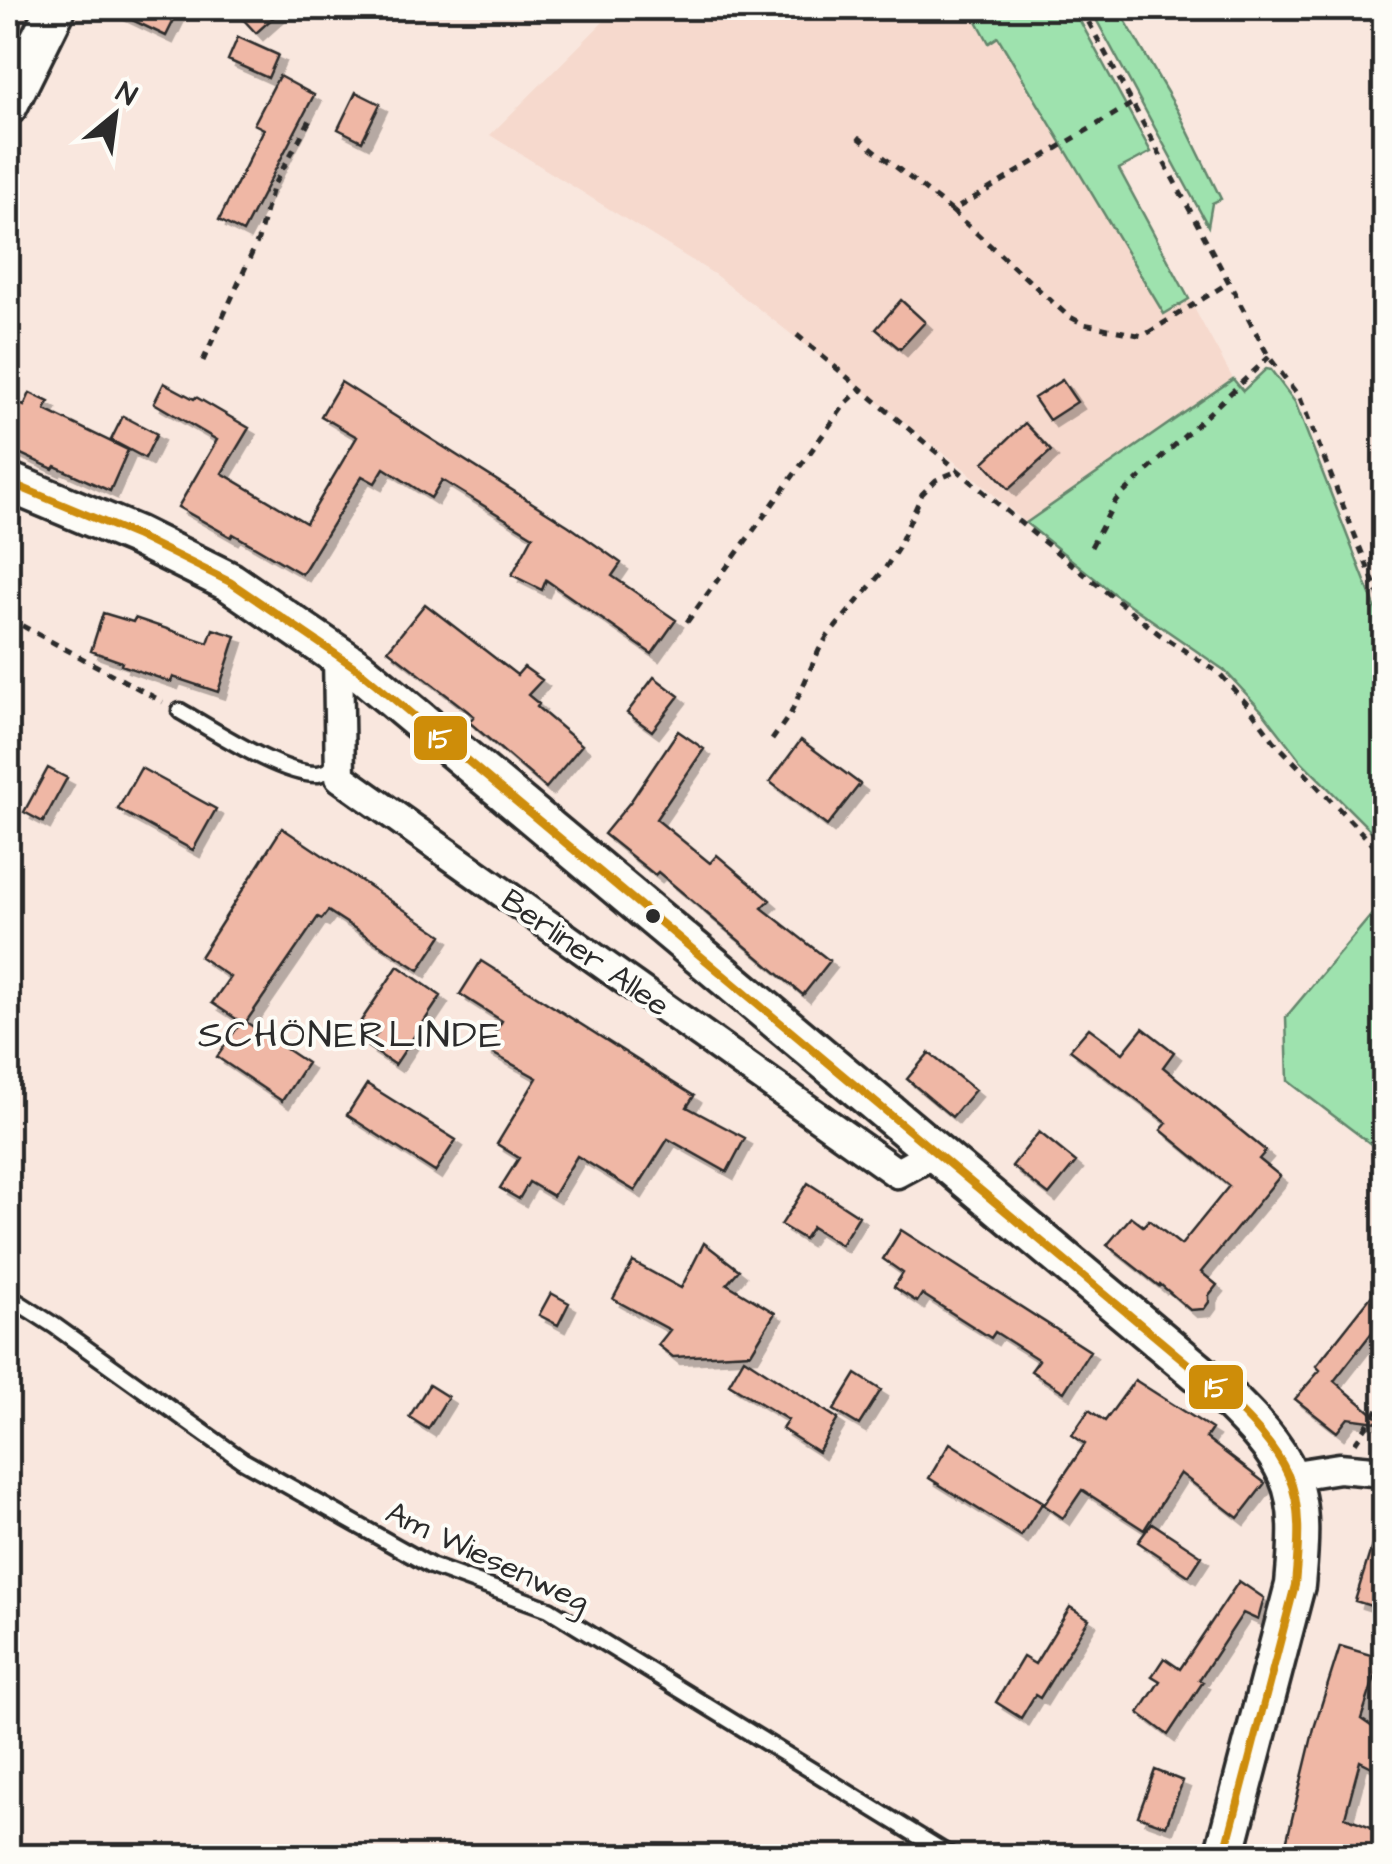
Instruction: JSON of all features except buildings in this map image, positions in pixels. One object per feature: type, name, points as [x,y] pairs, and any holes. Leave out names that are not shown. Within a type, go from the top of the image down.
[{"type":"main road","points":[[8,105],[56,8]]},
{"type":"main road","name":"Berliner Allee","points":[[8,482],[230,582],[338,654],[1218,1389],[1262,1434],[1289,1476],[1298,1518],[1295,1585],[1224,1856]]},
{"type":"street","points":[[338,654],[340,765]]},
{"type":"street","name":"Berliner Allee","points":[[340,765],[340,777],[897,1173],[936,1152]]},
{"type":"street","points":[[1289,1476],[1338,1468],[1384,1472]]},
{"type":"lane","points":[[180,711],[292,769],[319,774],[340,765]]},
{"type":"lane","name":"Am Wiesenweg","points":[[8,1296],[242,1460],[431,1566],[548,1609],[951,1856]]},
{"type":"path","points":[[1081,8],[1228,284],[1269,357],[1300,398],[1384,608]]},
{"type":"path","points":[[952,212],[1133,103]]},
{"type":"path","points":[[203,361],[258,240],[272,188],[310,120]]},
{"type":"path","points":[[858,137],[952,212],[1068,316],[1084,324],[1143,336],[1228,284]]},
{"type":"path","points":[[797,336],[1159,634],[1218,673],[1274,741],[1384,856]]},
{"type":"path","points":[[1090,547],[1116,500],[1269,357]]},
{"type":"path","points":[[687,622],[846,402],[861,389]]},
{"type":"path","points":[[772,740],[819,650],[897,550],[927,487],[957,471]]},
{"type":"path","points":[[8,618],[180,711]]},
{"type":"path","points":[[1338,1468],[1384,1400]]},
{"type":"shaded area","points":[[617,8],[970,8],[989,43],[998,37],[1164,313],[1189,299],[1233,379],[1026,523],[968,472],[714,274],[490,135]]},
{"type":"green space","points":[[970,8],[1073,8],[1151,152],[1119,169],[1189,299],[1164,314],[998,37],[989,43]]},
{"type":"green space","points":[[1090,8],[1118,8],[1178,111],[1221,199],[1212,203],[1208,226]]},
{"type":"green space","points":[[1266,369],[1271,370],[1295,402],[1384,630],[1384,844],[1301,761],[1224,670],[1114,594],[1026,523],[1233,379],[1243,391]]},
{"type":"green space","points":[[1384,900],[1384,1154],[1288,1081],[1286,1017]]},
{"type":"transit line","name":"15","points":[[8,482],[135,535],[230,582],[359,670],[1218,1389],[1257,1429],[1282,1463],[1293,1488],[1298,1515],[1295,1585],[1224,1856]]},
{"type":"district","name":"SCHÖNERLINDE","points":[[351,1034]]}]
